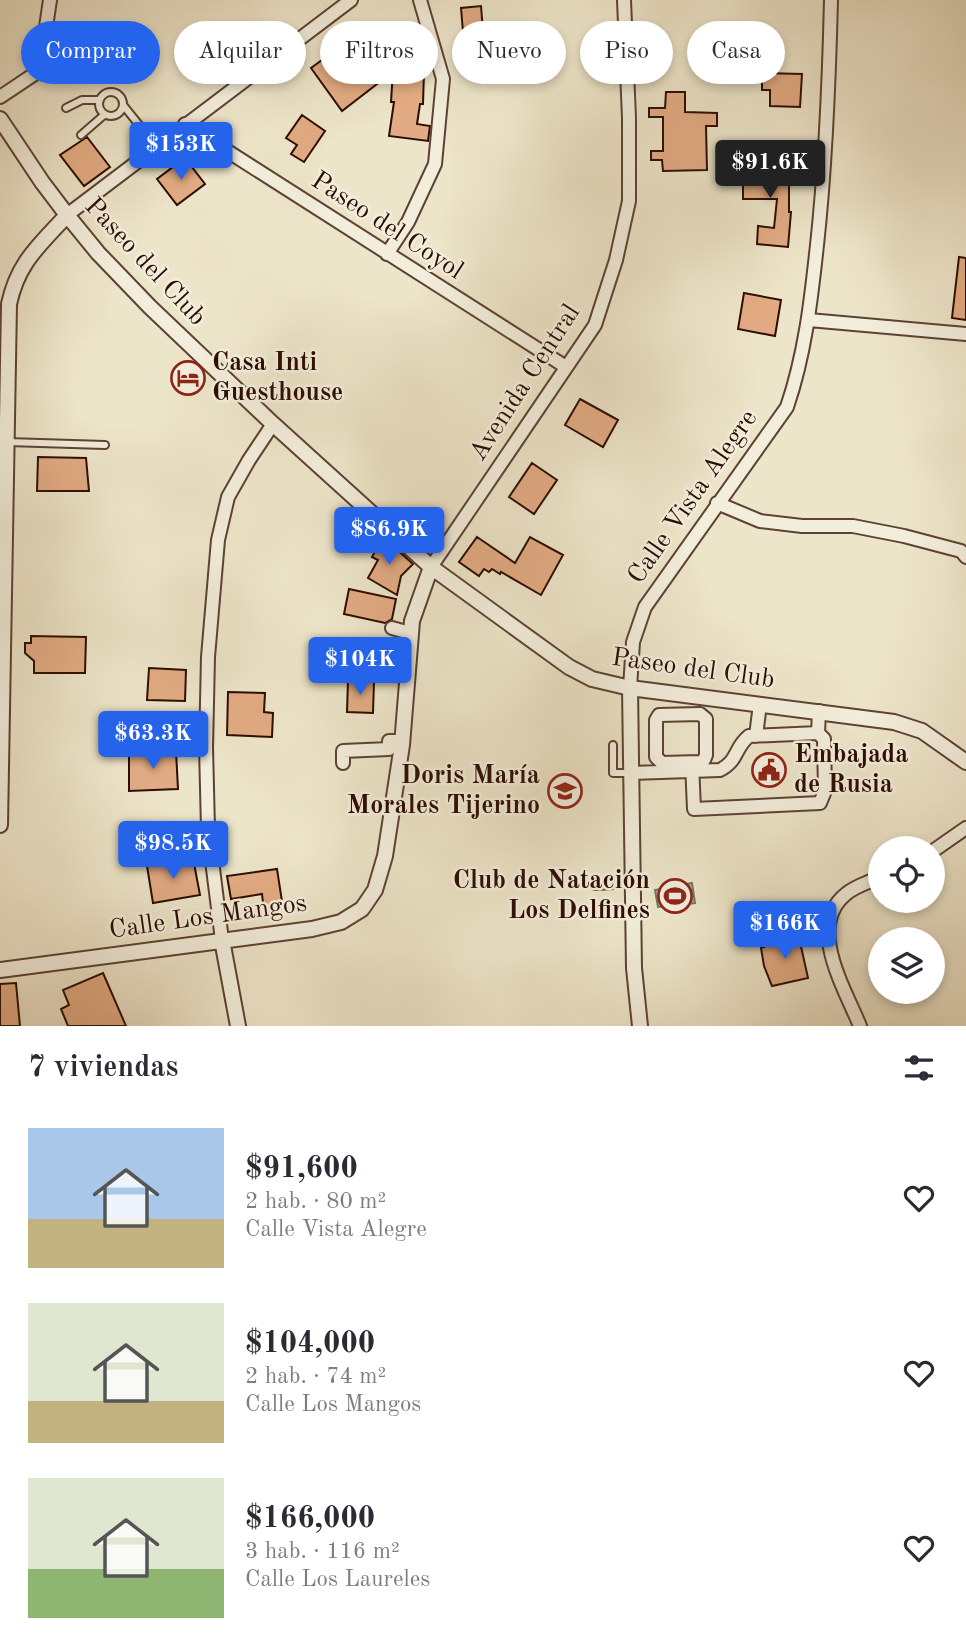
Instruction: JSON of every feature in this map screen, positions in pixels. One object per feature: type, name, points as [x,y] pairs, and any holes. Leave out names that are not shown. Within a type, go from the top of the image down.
[{"type":"street","points":[[0,97],[36,73],[50,0]]},
{"type":"street","points":[[0,825],[7,324],[13,282],[26,260],[67,215],[351,0]]},
{"type":"street","points":[[387,254],[408,222],[435,164],[443,79],[421,0]]},
{"type":"street","name":"Avenida Central","points":[[431,567],[595,325],[616,260],[629,201],[624,0]]},
{"type":"street","name":"Calle Vista Alegre","points":[[640,1026],[634,968],[632,884],[632,642],[645,607],[787,407],[798,374],[809,320],[826,163],[831,0]]},
{"type":"street","name":"Paseo del Club","points":[[0,119],[6,141],[98,253],[150,307],[273,424],[431,567],[569,667],[592,679],[630,688],[894,722],[912,728],[947,747],[966,762]]},
{"type":"street","name":"Paseo del Coyol","points":[[185,124],[566,366]]},
{"type":"street","points":[[809,320],[966,334]]},
{"type":"street","points":[[238,1026],[222,940],[208,829],[208,657],[218,540],[228,497],[273,424]]},
{"type":"street","points":[[717,503],[760,521],[802,526],[853,526],[961,551],[966,557]]},
{"type":"street","name":"Calle Los Mangos","points":[[0,970],[312,929],[341,922],[362,909],[375,890],[385,856],[402,741],[410,633],[416,607],[431,567]]},
{"type":"street","points":[[392,628],[410,633]]},
{"type":"street","points":[[756,736],[760,704]]},
{"type":"street","points":[[692,767],[694,809],[820,803],[825,791],[824,739],[818,733],[819,711]]},
{"type":"street","points":[[631,773],[692,767],[706,755],[704,716],[659,715],[656,720],[656,757],[662,763],[692,767],[720,770],[731,764],[749,736],[818,733]]},
{"type":"street","points":[[343,763],[343,751],[389,749],[389,741],[402,741]]},
{"type":"street","points":[[945,843],[966,828]]},
{"type":"street","points":[[860,1026],[829,948],[827,929],[832,910],[846,893],[868,883]]},
{"type":"lane","points":[[122,105],[116,115],[104,114],[99,108],[100,100],[105,94],[113,93],[120,97],[122,105],[156,146]]},
{"type":"lane","points":[[66,108],[82,100],[100,100]]},
{"type":"lane","points":[[81,135],[104,114]]},
{"type":"lane","points":[[7,442],[105,445]]},
{"type":"lane","points":[[613,745],[613,773],[631,773]]},
{"type":"lane","points":[[595,886],[632,884]]},
{"type":"shaded area","name":"Club de Natación Los Delfines","points":[[692,883],[695,903],[658,907],[655,890]]},
{"type":"building","points":[[481,6],[482,21],[462,21],[461,8]]},
{"type":"building","points":[[320,62],[320,80],[311,68]]},
{"type":"building","points":[[785,74],[802,74],[800,107],[770,106],[770,90],[762,90],[762,84],[785,84]]},
{"type":"building","points":[[323,84],[377,84],[342,111]]},
{"type":"building","points":[[392,84],[424,84],[423,104],[420,104],[417,124],[430,126],[428,141],[389,136],[394,102],[391,102]]},
{"type":"building","points":[[666,92],[685,92],[685,112],[717,113],[717,126],[706,126],[707,170],[663,171],[662,160],[651,160],[651,151],[663,151],[663,117],[649,117],[649,108],[665,108]]},
{"type":"building","points":[[302,115],[325,131],[304,162],[291,154],[297,145],[286,138]]},
{"type":"building","points":[[87,137],[110,167],[84,186],[60,155]]},
{"type":"building","points":[[185,158],[205,184],[177,205],[157,179]]},
{"type":"building","points":[[743,166],[789,166],[791,212],[788,247],[757,244],[758,226],[774,228],[777,199],[743,199]]},
{"type":"building","points":[[959,257],[966,258],[966,320],[952,318]]},
{"type":"building","points":[[744,293],[781,300],[775,336],[738,329]]},
{"type":"building","points":[[580,399],[618,420],[603,447],[565,425]]},
{"type":"building","points":[[38,457],[86,458],[89,491],[37,491]]},
{"type":"building","points":[[532,463],[557,480],[534,514],[509,497]]},
{"type":"building","points":[[383,537],[413,564],[401,576],[397,595],[368,578],[378,560],[372,557]]},
{"type":"building","points":[[477,537],[515,563],[530,537],[563,555],[541,595],[501,572],[500,574],[492,569],[489,572],[484,569],[479,576],[459,562]]},
{"type":"building","points":[[349,589],[396,599],[392,619],[385,623],[344,614]]},
{"type":"building","points":[[31,636],[86,637],[85,673],[34,673],[34,661],[25,653],[25,643],[31,643]]},
{"type":"building","points":[[149,668],[186,670],[185,701],[147,700]]},
{"type":"building","points":[[348,680],[374,681],[373,713],[347,712]]},
{"type":"building","points":[[228,692],[265,693],[264,712],[273,713],[272,737],[227,735]]},
{"type":"building","points":[[176,751],[178,789],[129,791],[129,753]]},
{"type":"building","points":[[193,858],[200,895],[153,903],[147,866]]},
{"type":"building","points":[[277,869],[283,908],[264,911],[262,894],[231,899],[227,876]]},
{"type":"building","points":[[798,933],[808,978],[772,986],[764,966],[761,948]]},
{"type":"building","points":[[103,973],[126,1026],[68,1026],[61,1009],[69,1005],[63,990]]},
{"type":"building","points":[[16,983],[20,1026],[0,1026],[0,984]]},
{"type":"place","name":"Casa Inti Guesthouse","points":[[188,378]]},
{"type":"place","name":"Embajada de Rusia","points":[[769,770]]},
{"type":"place","name":"Doris María Morales Tijerino","points":[[565,791]]},
{"type":"place","name":"Club de Natación Los Delfines","points":[[675,896]]}]
